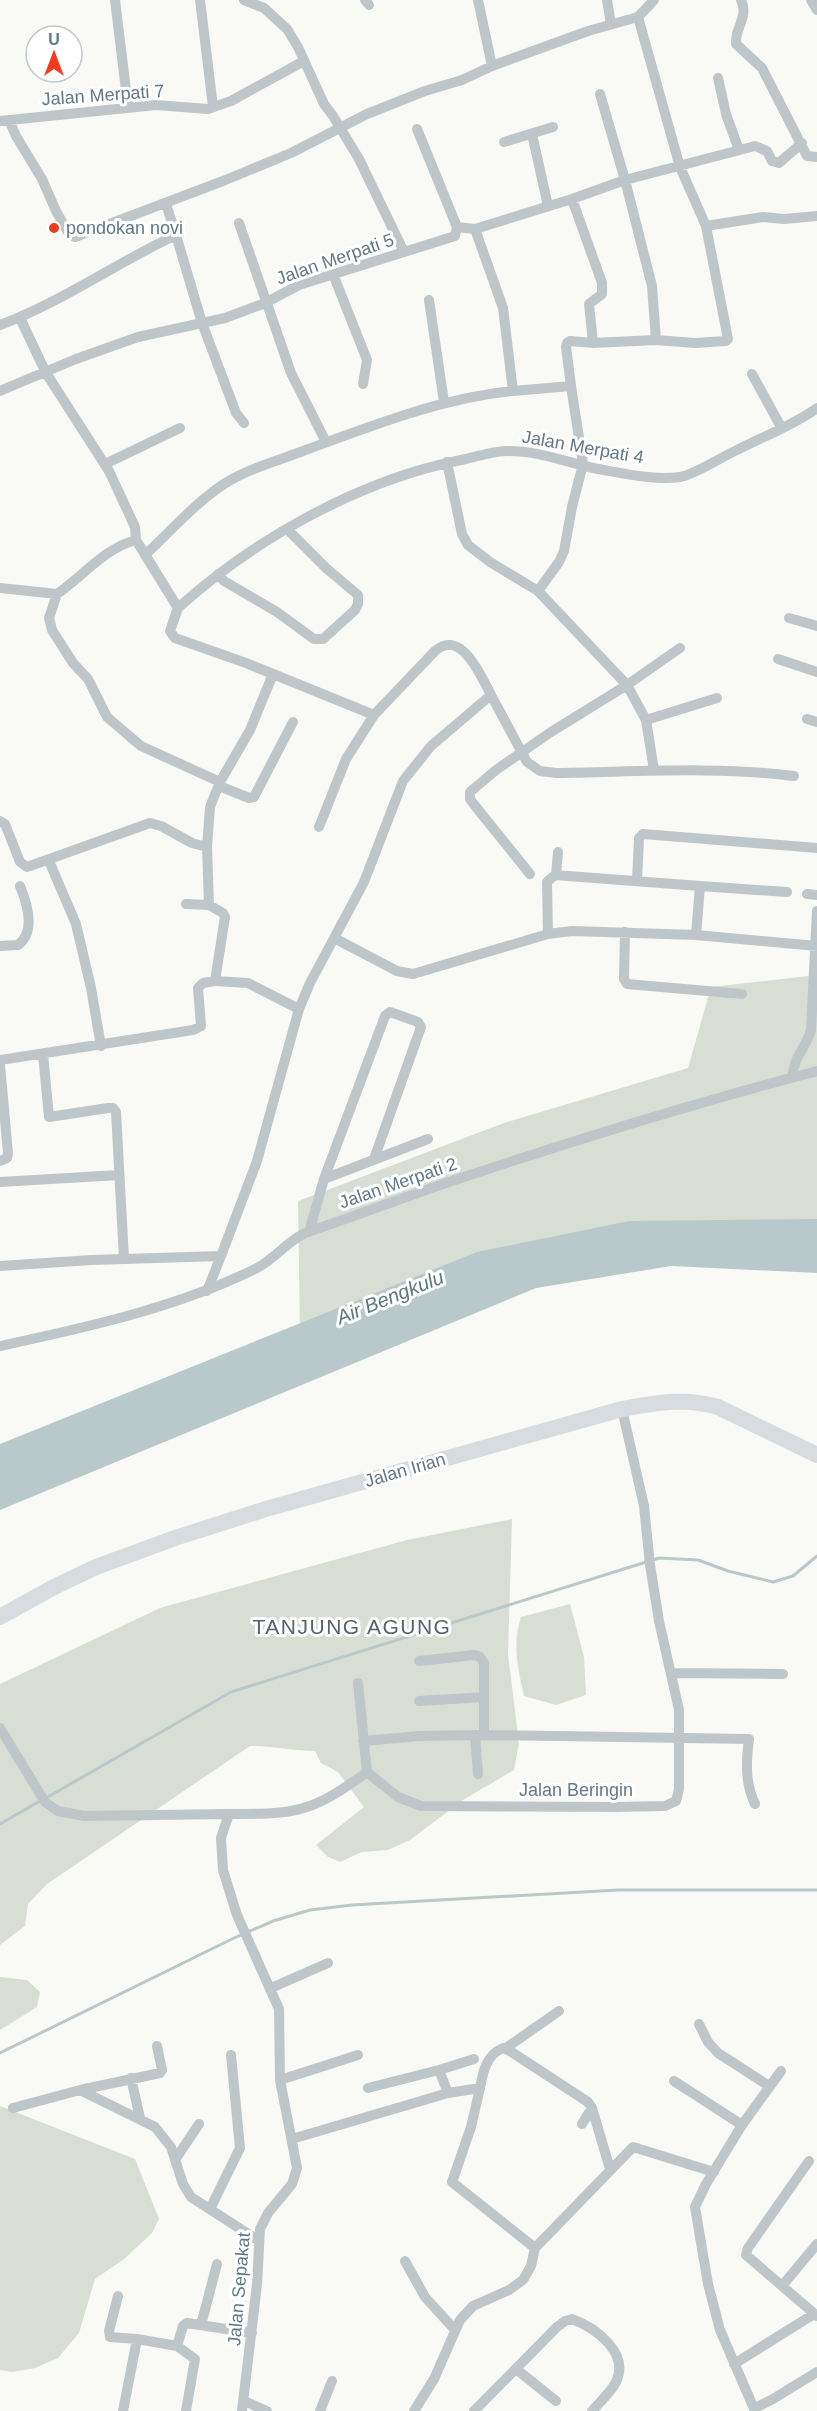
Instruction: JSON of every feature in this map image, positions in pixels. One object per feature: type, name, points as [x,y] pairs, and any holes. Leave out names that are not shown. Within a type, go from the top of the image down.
[{"type":"main road","name":"Jalan Irian","points":[[0,1617],[96,1567],[175,1538],[266,1509],[622,1409],[675,1401],[704,1403],[718,1407],[817,1455]]},
{"type":"street","points":[[115,0],[128,107]]},
{"type":"street","points":[[200,0],[213,107]]},
{"type":"street","points":[[244,0],[264,8],[287,29],[324,104],[363,168],[404,252]]},
{"type":"street","points":[[478,0],[492,66]]},
{"type":"street","points":[[607,0],[611,24]]},
{"type":"street","points":[[4,120],[42,179],[56,211],[72,236],[75,237],[166,204],[291,153],[340,127],[396,103],[492,66],[611,24],[638,17],[654,0]]},
{"type":"street","points":[[741,0],[745,17],[736,35],[736,44],[762,68],[807,156],[817,157]]},
{"type":"street","points":[[811,0],[817,10]]},
{"type":"street","points":[[538,591],[559,562],[564,551],[583,464],[567,343],[570,341],[593,343],[656,340],[695,343],[727,340],[706,226],[680,167],[638,17]]},
{"type":"street","name":"Jalan Merpati 7","points":[[4,120],[156,105],[208,109],[231,101],[304,61]]},
{"type":"street","points":[[718,78],[726,114],[739,150]]},
{"type":"street","points":[[600,93],[652,286],[656,340]]},
{"type":"street","points":[[504,142],[553,127]]},
{"type":"street","points":[[417,129],[457,228],[475,229],[625,180],[755,146],[767,151],[772,161],[779,163],[802,143]]},
{"type":"street","points":[[532,134],[548,206]]},
{"type":"street","points":[[572,199],[602,283],[602,294],[589,304],[593,343]]},
{"type":"street","points":[[166,204],[202,324],[236,413],[244,423]]},
{"type":"street","points":[[706,226],[763,217],[784,219],[817,216]]},
{"type":"street","points":[[239,223],[291,373],[327,442]]},
{"type":"street","name":"Jalan Merpati 5","points":[[0,391],[76,359],[138,337],[225,318],[265,303],[299,285],[454,236],[457,228]]},
{"type":"street","points":[[475,229],[488,260],[506,325],[513,391]]},
{"type":"street","points":[[0,325],[20,318],[72,292],[135,255],[177,235]]},
{"type":"street","points":[[333,274],[350,322],[368,360],[363,384]]},
{"type":"street","points":[[429,300],[444,402]]},
{"type":"street","points":[[20,318],[46,373],[105,464],[135,527],[136,540],[178,608],[170,631],[175,638],[374,715]]},
{"type":"street","points":[[752,374],[781,427]]},
{"type":"street","points":[[146,554],[224,484],[327,442],[444,402],[482,394],[571,386]]},
{"type":"street","name":"Jalan Merpati 4","points":[[178,608],[218,574],[274,536],[362,489],[410,472],[503,451],[539,453],[596,469],[660,477],[683,477],[739,448],[762,440],[817,408]]},
{"type":"street","points":[[105,464],[180,428]]},
{"type":"street","points":[[447,462],[462,534],[468,545],[490,562],[538,591],[627,685],[646,720],[654,770]]},
{"type":"street","points":[[218,574],[224,581],[277,612],[314,639],[323,639],[354,610],[359,598],[288,530]]},
{"type":"street","points":[[136,540],[128,542],[97,561],[75,582],[57,594],[49,618],[52,630],[73,663],[88,679],[107,717],[141,746],[249,798],[254,797],[293,722]]},
{"type":"street","points":[[0,588],[57,594]]},
{"type":"street","points":[[789,618],[817,626]]},
{"type":"street","points":[[320,827],[346,759],[374,715],[435,651],[447,644],[455,645],[472,661],[533,768],[546,772],[731,770],[794,776]]},
{"type":"street","points":[[530,874],[476,807],[470,792],[522,752],[680,648]]},
{"type":"street","points":[[778,659],[817,672]]},
{"type":"street","points":[[209,905],[207,847],[210,807],[250,730],[273,674]]},
{"type":"street","points":[[207,1291],[256,1161],[299,1009],[364,882],[399,791],[410,770],[431,746],[491,695]]},
{"type":"street","points":[[646,720],[717,698]]},
{"type":"street","points":[[0,821],[7,827],[23,866],[29,867],[150,824],[161,826],[192,843],[207,847]]},
{"type":"street","points":[[637,881],[639,838],[643,834],[817,848]]},
{"type":"street","points":[[556,875],[558,852]]},
{"type":"street","points":[[49,861],[76,924],[91,987],[101,1046]]},
{"type":"street","points":[[548,934],[547,882],[556,875],[787,892]]},
{"type":"street","points":[[0,946],[18,945],[24,938],[28,917],[20,886]]},
{"type":"street","points":[[696,935],[700,886]]},
{"type":"street","points":[[186,904],[209,905],[223,913],[225,917],[215,981]]},
{"type":"street","points":[[792,1077],[796,1056],[808,1041],[811,1030],[815,1001],[817,911]]},
{"type":"street","points":[[334,938],[397,971],[413,975],[548,934],[585,931],[696,935],[816,946]]},
{"type":"street","points":[[625,932],[624,979],[627,984],[742,994]]},
{"type":"street","points":[[0,1161],[7,1158],[8,1154],[0,1063],[200,1028],[202,1022],[198,988],[203,983],[215,981],[248,983],[299,1009]]},
{"type":"street","points":[[309,1232],[324,1179],[385,1016],[390,1012],[418,1022],[421,1027],[374,1159]]},
{"type":"street","points":[[43,1054],[49,1116],[108,1108],[115,1110],[124,1259]]},
{"type":"street","name":"Jalan Merpati 2","points":[[0,1346],[71,1329],[207,1291],[263,1265],[291,1242],[309,1232],[454,1180],[617,1128],[817,1071]]},
{"type":"street","points":[[324,1179],[428,1139]]},
{"type":"street","points":[[0,1182],[119,1175]]},
{"type":"street","points":[[0,1266],[220,1256]]},
{"type":"street","name":"Jalan Beringin","points":[[367,1772],[398,1797],[421,1806],[665,1806],[678,1799],[679,1710],[659,1621],[649,1560],[644,1506],[622,1409]]},
{"type":"street","points":[[419,1660],[474,1655],[480,1657],[484,1663],[478,1774]]},
{"type":"street","points":[[671,1673],[783,1674]]},
{"type":"street","points":[[0,1728],[45,1802],[58,1811],[76,1816],[286,1813],[311,1807],[336,1794],[367,1772],[358,1683]]},
{"type":"street","points":[[419,1701],[483,1697]]},
{"type":"street","points":[[363,1742],[419,1736],[480,1735],[749,1739],[746,1768],[748,1789],[755,1804]]},
{"type":"street","name":"Jalan Sepakat","points":[[229,1814],[222,1831],[220,1852],[223,1870],[237,1915],[271,1988],[280,2018],[280,2080],[297,2168],[292,2184],[265,2217],[260,2229],[252,2333],[243,2406]]},
{"type":"street","points":[[271,1988],[328,1963]]},
{"type":"street","points":[[535,2248],[452,2182],[471,2127],[488,2061],[496,2051],[506,2048],[559,2011]]},
{"type":"street","points":[[699,2024],[708,2042],[718,2053],[769,2086]]},
{"type":"street","points":[[13,2108],[161,2072],[157,2046]]},
{"type":"street","points":[[506,2048],[586,2100],[592,2108],[610,2169]]},
{"type":"street","points":[[210,2209],[240,2148],[231,2055]]},
{"type":"street","points":[[280,2080],[358,2055]]},
{"type":"street","points":[[368,2088],[474,2059]]},
{"type":"street","points":[[439,2070],[447,2093]]},
{"type":"street","points":[[781,2071],[742,2125],[698,2199],[695,2215],[720,2330],[755,2409],[817,2372]]},
{"type":"street","points":[[131,2078],[140,2118]]},
{"type":"street","points":[[674,2081],[742,2125]]},
{"type":"street","points":[[292,2139],[447,2093],[480,2088]]},
{"type":"street","points":[[80,2090],[140,2118],[162,2133],[189,2194],[259,2241]]},
{"type":"street","points":[[582,2124],[592,2108]]},
{"type":"street","points":[[175,2160],[199,2124]]},
{"type":"street","points":[[414,2411],[434,2379],[464,2315],[473,2306],[509,2290],[523,2280],[531,2266],[535,2248],[631,2148],[635,2147],[714,2172]]},
{"type":"street","points":[[734,2364],[815,2315],[749,2260],[746,2252],[809,2161]]},
{"type":"street","points":[[782,2286],[817,2244]]},
{"type":"street","points":[[405,2261],[425,2297],[455,2330]]},
{"type":"street","points":[[201,2325],[216,2264]]},
{"type":"street","points":[[118,2296],[109,2336],[177,2346],[195,2359],[186,2411]]},
{"type":"street","points":[[474,2411],[561,2323],[568,2319],[578,2322],[606,2340],[613,2348],[619,2364],[616,2383],[592,2411]]},
{"type":"street","points":[[177,2346],[184,2325],[201,2325],[252,2333]]},
{"type":"street","points":[[123,2411],[137,2339]]},
{"type":"street","points":[[516,2369],[556,2401]]},
{"type":"street","points":[[320,2411],[332,2381]]},
{"type":"street","points":[[243,2406],[267,2411]]},
{"type":"shaded area","points":[[817,975],[817,1228],[300,1335],[298,1201],[504,1123],[688,1068],[711,987]]},
{"type":"shaded area","points":[[512,1519],[508,1654],[519,1743],[514,1770],[463,1800],[410,1840],[388,1850],[362,1852],[340,1862],[328,1857],[316,1845],[364,1807],[338,1772],[321,1763],[315,1751],[250,1746],[47,1884],[28,1904],[25,1926],[0,1945],[0,1684],[160,1608],[407,1540]]},
{"type":"shaded area","points":[[570,1604],[584,1657],[586,1695],[556,1705],[524,1696],[516,1647],[521,1617]]},
{"type":"shaded area","points":[[0,1977],[27,1980],[40,1992],[37,2007],[0,2030]]},
{"type":"shaded area","points":[[0,2106],[135,2159],[159,2219],[152,2233],[124,2259],[95,2279],[79,2333],[58,2358],[35,2368],[12,2372],[0,2370]]},
{"type":"water","name":"Air Bengkulu","points":[[817,1219],[817,1273],[671,1266],[536,1288],[0,1510],[0,1444],[477,1252],[629,1221]]},
{"type":"waterway","points":[[46,1798],[231,1692],[659,1558],[698,1560],[728,1571],[773,1582],[793,1576],[817,1556]]},
{"type":"waterway","points":[[0,1824],[40,1801]]},
{"type":"waterway","points":[[0,2053],[234,1938],[273,1921],[310,1910],[352,1905],[618,1890],[817,1890]]},
{"type":"place","name":"pondokan novi","points":[[54,228]]},
{"type":"district","name":"TANJUNG AGUNG","points":[[352,1627]]}]
